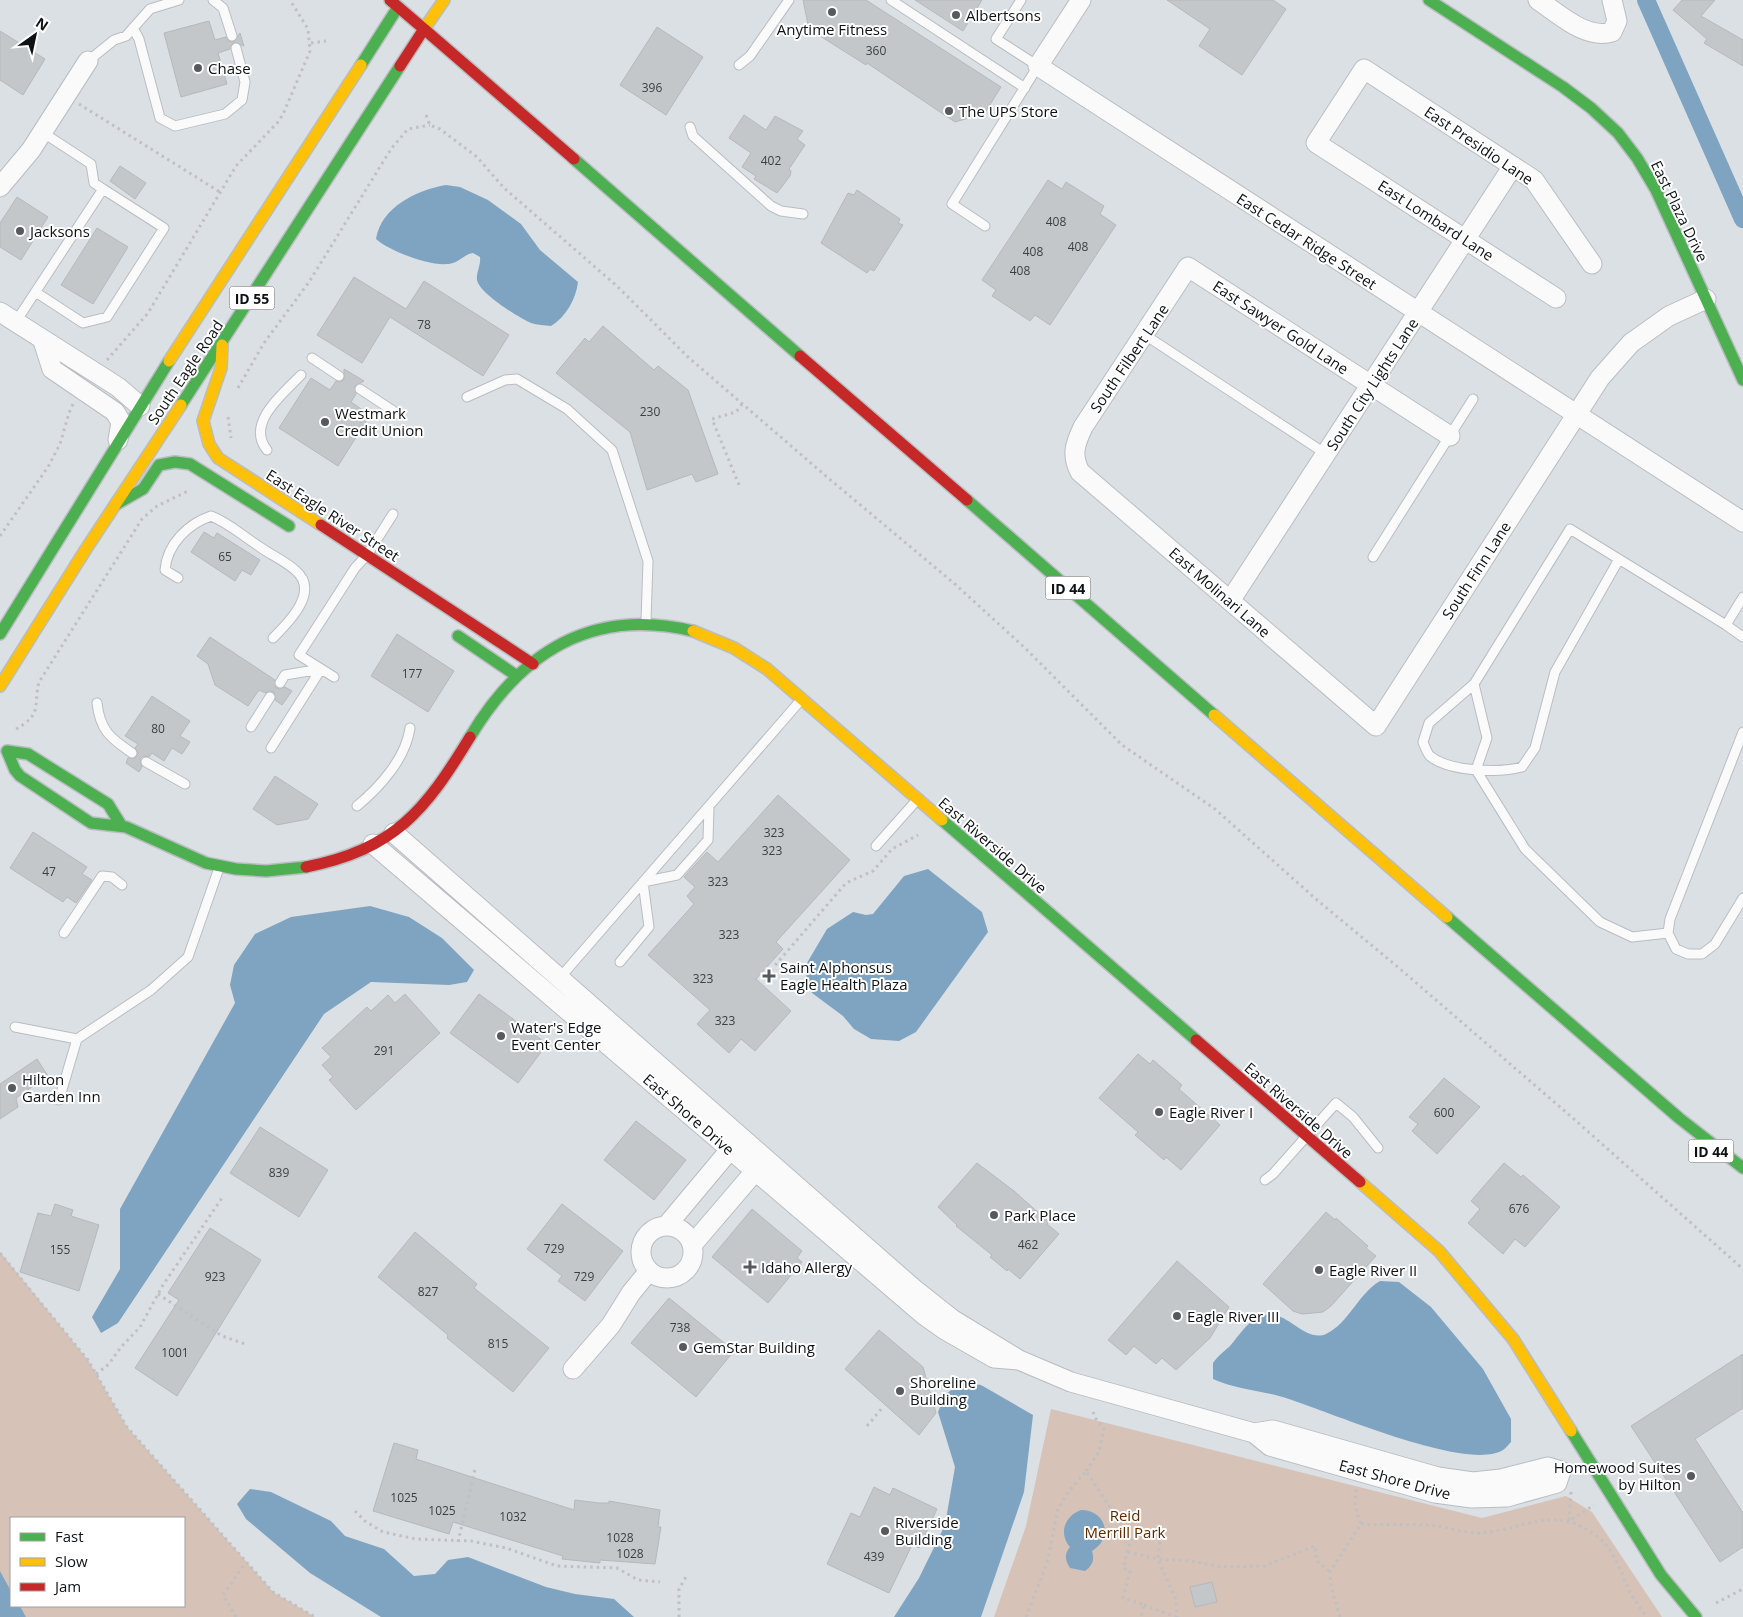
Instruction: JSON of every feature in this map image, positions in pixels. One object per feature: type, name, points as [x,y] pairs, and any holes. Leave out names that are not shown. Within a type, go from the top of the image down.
[{"type":"main road","name":"South Eagle Road","points":[[0,686],[112,509],[222,345],[385,88],[444,0]]},
{"type":"main road","name":"East Plaza Drive","points":[[1429,0],[1563,87],[1618,132],[1637,158],[1656,190],[1743,380]]},
{"type":"main road","name":"South Eagle Road","points":[[0,634],[140,406],[397,2]]},
{"type":"main road","name":"ID 44","points":[[397,2],[424,28],[1740,1172]]},
{"type":"main road","name":"East Eagle River Street","points":[[222,345],[221,368],[203,421],[209,444],[218,458],[533,664]]},
{"type":"main road","points":[[140,406],[143,428]]},
{"type":"main road","points":[[112,509],[143,488],[159,465],[175,462],[190,464],[208,474],[298,531]]},
{"type":"main road","points":[[112,509],[119,479]]},
{"type":"main road","name":"East Riverside Drive","points":[[3,748],[17,773],[93,824],[121,825],[177,852],[220,866],[253,871],[294,869],[340,858],[394,833],[429,800],[490,706],[517,676],[568,638],[600,628],[646,622],[688,628],[719,638],[745,652],[802,699],[1439,1251],[1514,1339],[1661,1575],[1696,1617]]},
{"type":"main road","points":[[445,627],[517,676]]},
{"type":"main road","name":"East Riverside Drive","points":[[3,748],[28,754],[108,804],[121,825]]},
{"type":"street","points":[[1038,66],[1081,0]]},
{"type":"street","points":[[1538,0],[1581,28],[1601,35],[1612,32],[1617,21],[1612,0]]},
{"type":"street","points":[[0,187],[31,150],[88,61]]},
{"type":"street","name":"East Cedar Ridge Street","points":[[1038,66],[1743,522]]},
{"type":"street","name":"East Presidio Lane","points":[[1316,143],[1364,69],[1534,180],[1592,264]]},
{"type":"street","name":"East Lombard Lane","points":[[1316,143],[1556,298]]},
{"type":"street","name":"South City Lights Lane","points":[[1230,601],[1513,166]]},
{"type":"street","name":"South Filbert Lane","points":[[1074,452],[1083,427],[1188,267]]},
{"type":"street","name":"East Sawyer Gold Lane","points":[[1188,267],[1450,436]]},
{"type":"street","name":"South Finn Lane","points":[[1376,726],[1600,378],[1631,343],[1669,316],[1706,299]]},
{"type":"street","points":[[0,312],[118,387],[140,406]]},
{"type":"street","points":[[44,341],[52,370],[115,412],[121,422],[117,444]]},
{"type":"street","name":"East Molinari Lane","points":[[1074,452],[1075,461],[1080,472],[1376,726]]},
{"type":"street","name":"East Shore Drive","points":[[394,833],[553,986]]},
{"type":"street","name":"East Shore Drive","points":[[373,844],[553,986],[760,1165],[938,1325],[994,1358],[1019,1360],[1071,1382],[1254,1433],[1270,1446],[1435,1493],[1472,1498],[1507,1497],[1557,1483],[1561,1471],[1586,1455]]},
{"type":"street","points":[[667,1225],[683,1231],[692,1245],[692,1261],[681,1274],[666,1278],[649,1271],[641,1259],[642,1242],[652,1230],[667,1225],[735,1144]]},
{"type":"street","points":[[692,1245],[760,1165]]},
{"type":"street","points":[[574,1369],[611,1325],[630,1293],[649,1271]]},
{"type":"lane","points":[[88,61],[114,40],[126,36],[150,9],[179,0]]},
{"type":"lane","points":[[213,0],[223,8],[232,36]]},
{"type":"lane","points":[[740,65],[750,56],[789,0]]},
{"type":"lane","points":[[891,0],[1025,88]]},
{"type":"lane","points":[[985,226],[952,204],[1038,66],[996,39],[1021,0]]},
{"type":"lane","points":[[133,28],[138,39],[160,118],[175,126],[225,114],[242,100],[245,82],[236,48]]},
{"type":"lane","points":[[690,127],[692,136],[771,206],[780,212],[803,214]]},
{"type":"lane","points":[[37,293],[83,323],[107,317],[164,228],[94,183],[91,164],[42,132]]},
{"type":"lane","points":[[15,323],[37,293],[102,188]]},
{"type":"lane","points":[[1145,335],[1326,454]]},
{"type":"lane","points":[[312,358],[339,376]]},
{"type":"lane","points":[[267,450],[263,445],[261,434],[263,418],[301,375]]},
{"type":"lane","points":[[467,397],[505,380],[517,379],[567,409],[612,450],[648,561],[646,622]]},
{"type":"lane","points":[[360,389],[398,414]]},
{"type":"lane","points":[[1374,557],[1473,399]]},
{"type":"lane","points":[[334,678],[299,655],[355,568],[367,555],[392,514]]},
{"type":"lane","points":[[178,578],[165,570],[166,558],[186,528],[195,522],[211,516],[224,521],[297,572],[303,584],[303,601],[290,621],[273,638]]},
{"type":"lane","points":[[1618,561],[1555,672],[1535,748],[1522,767],[1511,770],[1476,770],[1446,764],[1430,756],[1423,742],[1429,723],[1474,684],[1570,529],[1618,561],[1743,637]]},
{"type":"lane","points":[[1726,625],[1743,597]]},
{"type":"lane","points":[[280,683],[286,675],[320,669]]},
{"type":"lane","points":[[271,748],[320,669]]},
{"type":"lane","points":[[1474,684],[1487,738],[1476,770]]},
{"type":"lane","points":[[251,727],[270,697]]},
{"type":"lane","points":[[553,986],[802,699]]},
{"type":"lane","points":[[97,703],[102,727],[109,736],[132,753]]},
{"type":"lane","points":[[357,806],[381,783],[408,741],[410,728]]},
{"type":"lane","points":[[1743,732],[1670,918],[1668,933],[1676,950],[1688,954],[1702,954],[1714,944],[1743,898]]},
{"type":"lane","points":[[146,762],[185,784]]},
{"type":"lane","points":[[1476,770],[1525,849],[1600,922],[1632,937],[1668,933]]},
{"type":"lane","points":[[876,846],[918,799]]},
{"type":"lane","points":[[643,882],[677,875],[708,840],[709,807]]},
{"type":"lane","points":[[59,1100],[77,1039],[151,990],[188,957],[220,866]]},
{"type":"lane","points":[[64,933],[102,876],[112,877],[122,885]]},
{"type":"lane","points":[[620,962],[649,927],[643,882]]},
{"type":"lane","points":[[15,1026],[77,1039]]},
{"type":"lane","points":[[1265,1180],[1273,1174],[1336,1102],[1354,1117],[1378,1148]]},
{"type":"path","points":[[104,363],[148,313],[236,166],[279,121],[310,50],[308,29],[290,0]]},
{"type":"path","points":[[310,43],[326,41]]},
{"type":"path","points":[[66,95],[220,192]]},
{"type":"path","points":[[426,115],[430,125]]},
{"type":"path","points":[[237,390],[264,343],[309,282],[391,149],[408,130],[430,125],[440,128],[477,157],[504,188],[617,286],[688,357],[956,585],[1025,648],[1122,745],[1215,809],[1317,900],[1575,1120],[1743,1269]]},
{"type":"path","points":[[0,536],[48,467],[64,434],[69,413],[75,402],[79,400]]},
{"type":"path","points":[[739,485],[712,418],[736,412],[742,404]]},
{"type":"path","points":[[229,413],[227,420],[231,439]]},
{"type":"path","points":[[16,729],[26,723],[36,711],[39,682],[142,519],[157,506],[187,490],[194,490]]},
{"type":"path","points":[[771,970],[846,882],[873,871],[892,849],[918,835]]},
{"type":"path","points":[[96,1374],[109,1364],[121,1347],[140,1327],[158,1294],[222,1198]]},
{"type":"path","points":[[0,1253],[88,1360],[126,1427],[273,1592],[315,1617]]},
{"type":"path","points":[[158,1294],[222,1336],[248,1344]]},
{"type":"path","points":[[867,1426],[883,1407]]},
{"type":"path","points":[[1026,1617],[1047,1563],[1058,1510],[1069,1490],[1099,1452],[1104,1428],[1096,1421],[1093,1412]]},
{"type":"path","points":[[458,1542],[475,1469]]},
{"type":"path","points":[[1086,1470],[1131,1539],[1123,1568],[1130,1570],[1123,1598],[1177,1617],[1176,1600],[1158,1559],[1161,1529]]},
{"type":"path","points":[[1340,1617],[1331,1586],[1330,1572],[1361,1524],[1354,1498],[1357,1488]]},
{"type":"path","points":[[1569,1522],[1570,1491]]},
{"type":"path","points":[[1569,1522],[1592,1506]]},
{"type":"path","points":[[355,1511],[383,1532],[416,1539],[471,1541],[506,1548],[557,1566],[617,1568],[638,1580],[660,1582]]},
{"type":"path","points":[[1361,1524],[1394,1526],[1426,1524],[1476,1533],[1500,1530],[1538,1520],[1560,1519],[1599,1538],[1612,1552],[1631,1593],[1647,1617]]},
{"type":"path","points":[[1128,1552],[1158,1559],[1192,1561],[1221,1567],[1265,1566],[1315,1546],[1316,1560],[1330,1572]]},
{"type":"path","points":[[236,1617],[223,1594],[246,1562]]},
{"type":"path","points":[[678,1617],[679,1589],[686,1577]]},
{"type":"path","points":[[1716,1603],[1743,1589]]},
{"type":"path","points":[[1141,1617],[1144,1605]]},
{"type":"green space","points":[[0,1252],[88,1360],[127,1427],[273,1592],[315,1617],[26,1617],[21,1607],[185,1607],[185,1517],[10,1517],[10,1589],[0,1571]]},
{"type":"green space","name":"Reid Merrill Park","points":[[1051,1409],[1482,1518],[1566,1496],[1592,1512],[1662,1617],[994,1617],[1026,1526]]},
{"type":"water","points":[[446,185],[460,187],[488,200],[521,224],[540,250],[578,282],[575,295],[566,313],[561,318],[551,326],[538,325],[509,311],[479,285],[477,275],[480,257],[473,253],[453,263],[435,263],[413,258],[391,249],[376,239],[379,228],[385,218],[402,202],[424,191]]},
{"type":"water","points":[[928,869],[982,912],[988,932],[916,1032],[899,1041],[871,1039],[854,1029],[843,1016],[812,993],[804,968],[827,929],[853,912],[866,915],[873,914],[904,876]]},
{"type":"water","points":[[370,906],[409,917],[442,938],[474,970],[467,982],[449,985],[371,982],[324,1014],[118,1323],[101,1333],[92,1317],[120,1269],[120,1209],[235,1003],[230,985],[234,965],[255,934],[291,917]]},
{"type":"water","points":[[1380,1281],[1399,1282],[1431,1307],[1483,1369],[1511,1419],[1511,1442],[1503,1450],[1485,1455],[1458,1453],[1427,1446],[1279,1396],[1238,1387],[1213,1379],[1213,1363],[1253,1320],[1266,1315],[1279,1316],[1312,1335],[1326,1334],[1341,1323],[1366,1293]]},
{"type":"water","points":[[961,1382],[981,1385],[1033,1415],[1024,1492],[981,1617],[894,1617],[919,1578],[945,1525],[955,1467],[938,1412],[945,1395]]},
{"type":"water","points":[[250,1489],[271,1492],[331,1521],[345,1536],[384,1549],[414,1576],[435,1574],[448,1560],[468,1557],[546,1587],[575,1594],[614,1599],[634,1617],[381,1617],[310,1573],[246,1519],[237,1504]]},
{"type":"water","points":[[1081,1510],[1090,1511],[1096,1515],[1101,1520],[1105,1532],[1099,1546],[1092,1551],[1092,1562],[1085,1571],[1070,1568],[1068,1565],[1066,1555],[1070,1547],[1064,1536],[1067,1521]]},
{"type":"water","points":[[0,1571],[10,1589],[10,1607],[21,1607],[26,1617],[0,1617]]},
{"type":"building","points":[[803,0],[866,0],[1001,87],[981,119],[976,116],[955,122],[867,63],[866,65],[809,29]]},
{"type":"building","name":"Albertsons","points":[[915,0],[982,0],[963,31]]},
{"type":"building","points":[[1167,0],[1273,0],[1286,9],[1242,75],[1199,46],[1210,29]]},
{"type":"building","points":[[1682,0],[1715,0],[1701,16],[1743,40],[1743,66],[1704,43],[1707,39],[1673,10]]},
{"type":"building","name":"Chase","points":[[209,21],[215,40],[226,37],[228,41],[233,42],[240,33],[244,46],[234,42],[230,49],[218,53],[227,84],[181,97],[164,33]]},
{"type":"building","points":[[657,27],[703,57],[666,115],[620,85]]},
{"type":"building","points":[[0,31],[45,59],[23,95],[0,80]]},
{"type":"building","points":[[744,115],[766,130],[775,116],[803,131],[797,139],[805,145],[789,169],[791,171],[790,176],[777,193],[754,179],[756,176],[742,167],[751,153],[729,138]]},
{"type":"building","points":[[120,166],[146,183],[135,199],[110,181]]},
{"type":"building","points":[[1048,180],[1062,189],[1066,182],[1104,206],[1100,214],[1116,225],[1050,325],[1035,315],[1030,321],[992,296],[996,290],[982,280]]},
{"type":"building","points":[[857,190],[900,219],[898,223],[903,225],[874,271],[870,269],[867,273],[821,243],[848,193],[854,195]]},
{"type":"building","name":"Jacksons","points":[[17,197],[48,217],[21,260],[0,247],[0,223]]},
{"type":"building","points":[[97,228],[128,247],[93,304],[61,285]]},
{"type":"building","points":[[354,277],[406,309],[424,281],[509,335],[483,376],[390,317],[362,363],[317,335]]},
{"type":"building","points":[[603,326],[654,370],[658,366],[688,390],[718,474],[696,482],[692,474],[647,490],[630,432],[556,373],[585,338],[589,342]]},
{"type":"building","name":"Westmark Credit Union","points":[[344,369],[364,381],[355,386],[356,394],[351,402],[370,415],[338,466],[279,428],[311,378],[330,390],[336,381],[341,382],[344,379]]},
{"type":"building","points":[[204,532],[214,538],[217,533],[260,560],[251,575],[242,570],[235,581],[191,552]]},
{"type":"building","points":[[397,634],[454,671],[428,712],[371,676]]},
{"type":"building","points":[[210,637],[275,680],[276,688],[285,687],[292,691],[282,705],[275,700],[274,692],[265,693],[259,690],[248,706],[215,685],[208,664],[197,656]]},
{"type":"building","points":[[152,696],[190,721],[180,736],[190,742],[182,754],[172,748],[164,761],[152,753],[149,757],[143,756],[140,759],[142,767],[139,772],[126,763],[128,758],[135,758],[138,753],[135,748],[138,744],[125,736]]},
{"type":"building","points":[[275,776],[318,804],[308,819],[277,825],[253,809]]},
{"type":"building","points":[[778,795],[850,860],[776,942],[783,949],[756,979],[791,1011],[755,1051],[741,1039],[729,1053],[697,1024],[710,1010],[648,955],[694,904],[687,896],[695,887],[684,877],[707,852],[718,862]]},
{"type":"building","points":[[33,832],[87,867],[82,874],[92,880],[76,903],[67,897],[63,902],[10,868]]},
{"type":"building","points":[[405,994],[440,1033],[356,1110],[329,1080],[333,1077],[322,1065],[331,1057],[322,1048],[367,1007],[371,1011],[388,995],[395,1003]]},
{"type":"building","name":"Water's Edge Event Center","points":[[479,994],[547,1044],[518,1083],[450,1033]]},
{"type":"building","name":"Eagle River I","points":[[1138,1054],[1150,1064],[1153,1060],[1182,1085],[1179,1089],[1220,1125],[1181,1170],[1166,1157],[1164,1160],[1135,1135],[1138,1132],[1099,1098]]},
{"type":"building","name":"Hilton Garden Inn","points":[[37,1059],[48,1076],[16,1098],[18,1107],[0,1119],[0,1084]]},
{"type":"building","points":[[1444,1078],[1480,1107],[1437,1154],[1412,1131],[1418,1124],[1409,1117]]},
{"type":"building","points":[[636,1121],[686,1160],[654,1200],[604,1160]]},
{"type":"building","points":[[260,1127],[328,1170],[299,1217],[230,1173]]},
{"type":"building","name":"Park Place","points":[[977,1163],[1014,1191],[1049,1222],[1047,1224],[1059,1234],[1020,1279],[990,1257],[992,1255],[956,1226],[938,1207]]},
{"type":"building","points":[[1504,1163],[1521,1177],[1523,1175],[1560,1207],[1525,1247],[1515,1239],[1503,1254],[1468,1223],[1480,1209],[1471,1201]]},
{"type":"building","points":[[55,1204],[73,1210],[71,1216],[99,1225],[79,1291],[20,1272],[38,1213],[51,1216]]},
{"type":"building","points":[[562,1204],[623,1251],[585,1301],[558,1281],[562,1276],[527,1249]]},
{"type":"building","points":[[752,1209],[802,1251],[797,1258],[802,1262],[768,1303],[712,1257]]},
{"type":"building","name":"Eagle River II","points":[[1326,1212],[1335,1220],[1336,1218],[1368,1246],[1366,1248],[1376,1256],[1331,1306],[1323,1312],[1302,1314],[1293,1311],[1263,1284]]},
{"type":"building","points":[[210,1228],[261,1260],[177,1396],[135,1368],[179,1300],[168,1293]]},
{"type":"building","points":[[415,1232],[477,1284],[474,1288],[549,1348],[513,1392],[447,1338],[448,1335],[378,1277]]},
{"type":"building","name":"Eagle River III","points":[[1177,1261],[1229,1307],[1210,1338],[1176,1370],[1162,1358],[1156,1364],[1134,1346],[1126,1355],[1108,1340]]},
{"type":"building","name":"GemStar Building","points":[[669,1298],[734,1351],[696,1397],[631,1343]]},
{"type":"building","name":"Shoreline Building","points":[[879,1330],[923,1367],[936,1413],[919,1435],[845,1369]]},
{"type":"building","name":"Homewood Suites by Hilton","points":[[1743,1354],[1743,1408],[1695,1439],[1743,1513],[1743,1547],[1720,1562],[1631,1426]]},
{"type":"building","points":[[394,1443],[418,1450],[416,1459],[574,1510],[575,1500],[599,1503],[609,1503],[609,1501],[660,1510],[658,1527],[661,1527],[655,1564],[600,1560],[600,1563],[562,1559],[563,1556],[453,1522],[449,1534],[373,1511]]},
{"type":"building","name":"Riverside Building","points":[[874,1487],[890,1495],[893,1488],[937,1509],[919,1548],[912,1545],[889,1593],[827,1564],[851,1513],[860,1517]]},
{"type":"building","points":[[1212,1582],[1217,1602],[1195,1607],[1190,1587]]},
{"type":"waterway","points":[[1646,0],[1743,219]]},
{"type":"traffic: fast","points":[[1429,0],[1563,87],[1591,108],[1618,133],[1637,158],[1656,190],[1743,380]]},
{"type":"traffic: fast","points":[[361,65],[398,7]]},
{"type":"traffic: fast","points":[[181,405],[400,66]]},
{"type":"traffic: fast","points":[[574,159],[800,356]]},
{"type":"traffic: fast","points":[[0,634],[169,361]]},
{"type":"traffic: fast","points":[[115,505],[143,489],[159,465],[175,462],[190,464],[289,526]]},
{"type":"traffic: fast","points":[[967,500],[1214,715]]},
{"type":"traffic: fast","points":[[470,737],[490,707],[512,681],[536,660],[563,643],[592,632],[623,625],[657,625],[693,631]]},
{"type":"traffic: fast","points":[[458,636],[517,676]]},
{"type":"traffic: fast","points":[[121,825],[108,804],[28,754],[7,751],[15,770],[20,776],[91,823],[126,827],[206,863],[236,869],[266,871],[306,867]]},
{"type":"traffic: fast","points":[[942,820],[1196,1040]]},
{"type":"traffic: fast","points":[[1447,917],[1679,1118],[1743,1168]]},
{"type":"traffic: fast","points":[[1571,1431],[1661,1575],[1696,1617]]},
{"type":"traffic: slow","points":[[424,29],[444,0]]},
{"type":"traffic: slow","points":[[169,361],[361,65]]},
{"type":"traffic: slow","points":[[222,345],[221,368],[203,421],[209,444],[218,458],[321,525]]},
{"type":"traffic: slow","points":[[0,686],[86,549],[181,405]]},
{"type":"traffic: slow","points":[[693,631],[734,648],[767,669],[942,820]]},
{"type":"traffic: slow","points":[[1214,715],[1447,917]]},
{"type":"traffic: slow","points":[[1360,1182],[1439,1251],[1513,1339],[1571,1431]]},
{"type":"traffic: jam","points":[[390,0],[424,29]]},
{"type":"traffic: jam","points":[[400,66],[424,29],[574,159]]},
{"type":"traffic: jam","points":[[800,356],[967,500]]},
{"type":"traffic: jam","points":[[321,525],[533,664]]},
{"type":"traffic: jam","points":[[306,867],[363,850],[404,823],[422,806],[438,786],[470,737]]},
{"type":"traffic: jam","points":[[1196,1040],[1360,1182]]},
{"type":"place","name":"Anytime Fitness","points":[[832,12]]},
{"type":"place","name":"Albertsons","points":[[956,15]]},
{"type":"place","name":"Chase","points":[[198,68]]},
{"type":"place","name":"The UPS Store","points":[[949,111]]},
{"type":"place","name":"Jacksons","points":[[20,231]]},
{"type":"place","name":"Westmark Credit Union","points":[[325,422]]},
{"type":"place","name":"Saint Alphonsus Eagle Health Plaza","points":[[769,976]]},
{"type":"place","name":"Water's Edge Event Center","points":[[501,1036]]},
{"type":"place","name":"Hilton Garden Inn","points":[[12,1088]]},
{"type":"place","name":"Eagle River I","points":[[1159,1112]]},
{"type":"place","name":"Park Place","points":[[994,1215]]},
{"type":"place","name":"Idaho Allergy","points":[[750,1267]]},
{"type":"place","name":"Eagle River II","points":[[1319,1270]]},
{"type":"place","name":"Eagle River III","points":[[1177,1316]]},
{"type":"place","name":"GemStar Building","points":[[683,1347]]},
{"type":"place","name":"Shoreline Building","points":[[900,1391]]},
{"type":"place","name":"Homewood Suites by Hilton","points":[[1691,1476]]},
{"type":"place","name":"Riverside Building","points":[[885,1531]]}]
